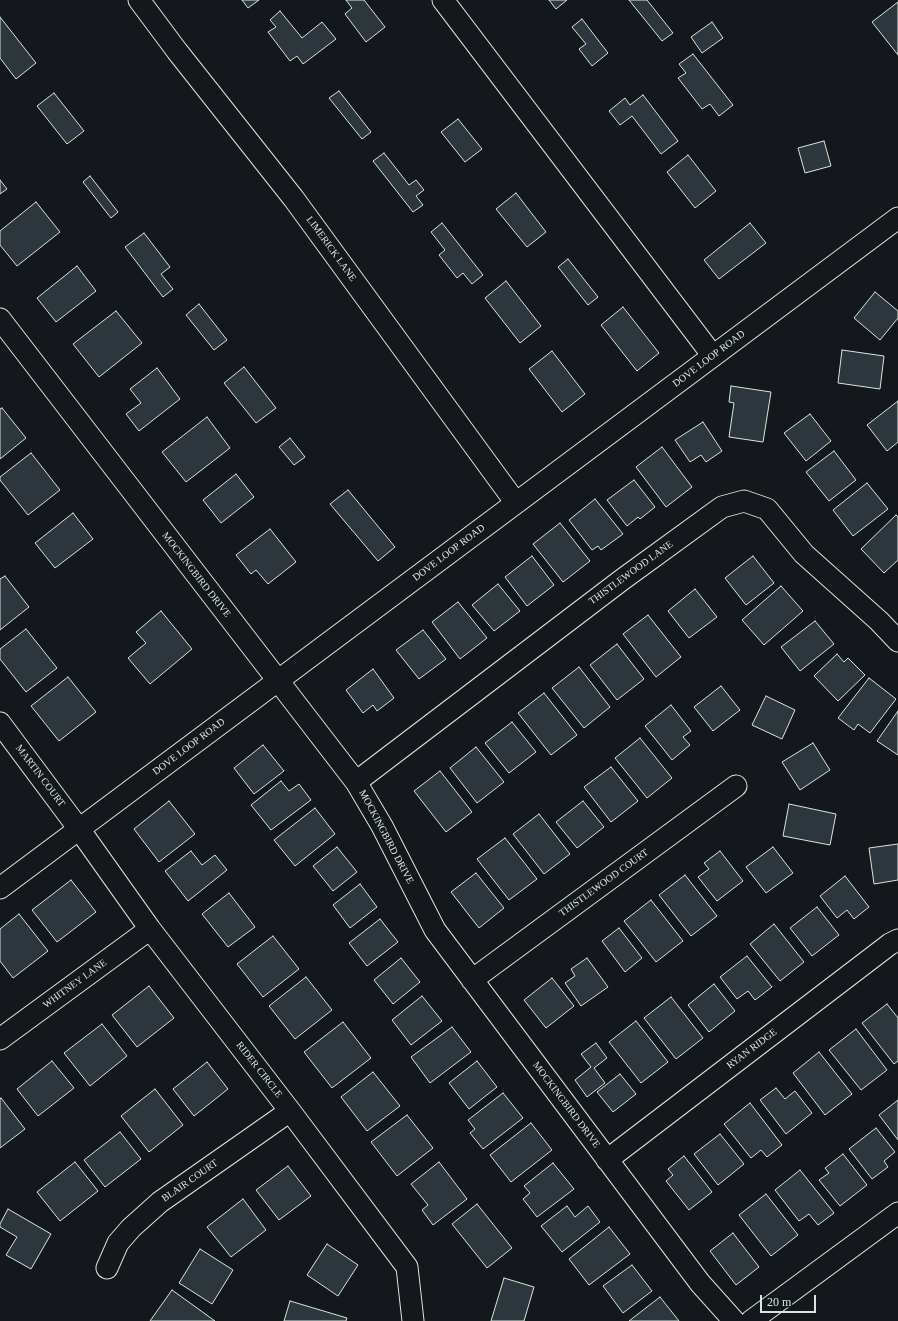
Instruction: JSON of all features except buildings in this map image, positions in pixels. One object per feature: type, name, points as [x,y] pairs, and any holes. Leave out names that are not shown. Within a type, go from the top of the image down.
[{"type":"street","name":"LIMERICK LANE","points":[[139,0],[177,51],[294,198],[516,503]]},
{"type":"street","points":[[443,0],[713,356]]},
{"type":"street","name":"DOVE LOOP ROAD","points":[[0,888],[898,218]]},
{"type":"street","name":"MOCKINGBIRD DRIVE","points":[[0,319],[356,782],[382,826],[434,930],[700,1283],[734,1321]]},
{"type":"street","name":"THISTLEWOOD LANE","points":[[356,782],[616,584],[722,507],[744,501],[767,509],[804,554],[879,621],[898,641]]},
{"type":"street","name":"MARTIN COURT","points":[[0,723],[79,829]]},
{"type":"street","name":"THISTLEWOOD COURT","points":[[472,980],[736,786]]},
{"type":"street","name":"RIDER CIRCLE","points":[[79,829],[150,929],[290,1111],[407,1267],[413,1321]]},
{"type":"street","name":"WHITNEY LANE","points":[[0,1039],[150,929]]},
{"type":"street","name":"RYAN RIDGE","points":[[607,1160],[890,944],[898,940]]},
{"type":"street","name":"BLAIR COURT","points":[[107,1268],[118,1243],[131,1228],[160,1202],[290,1111]]},
{"type":"street","points":[[751,1321],[898,1213]]}]
